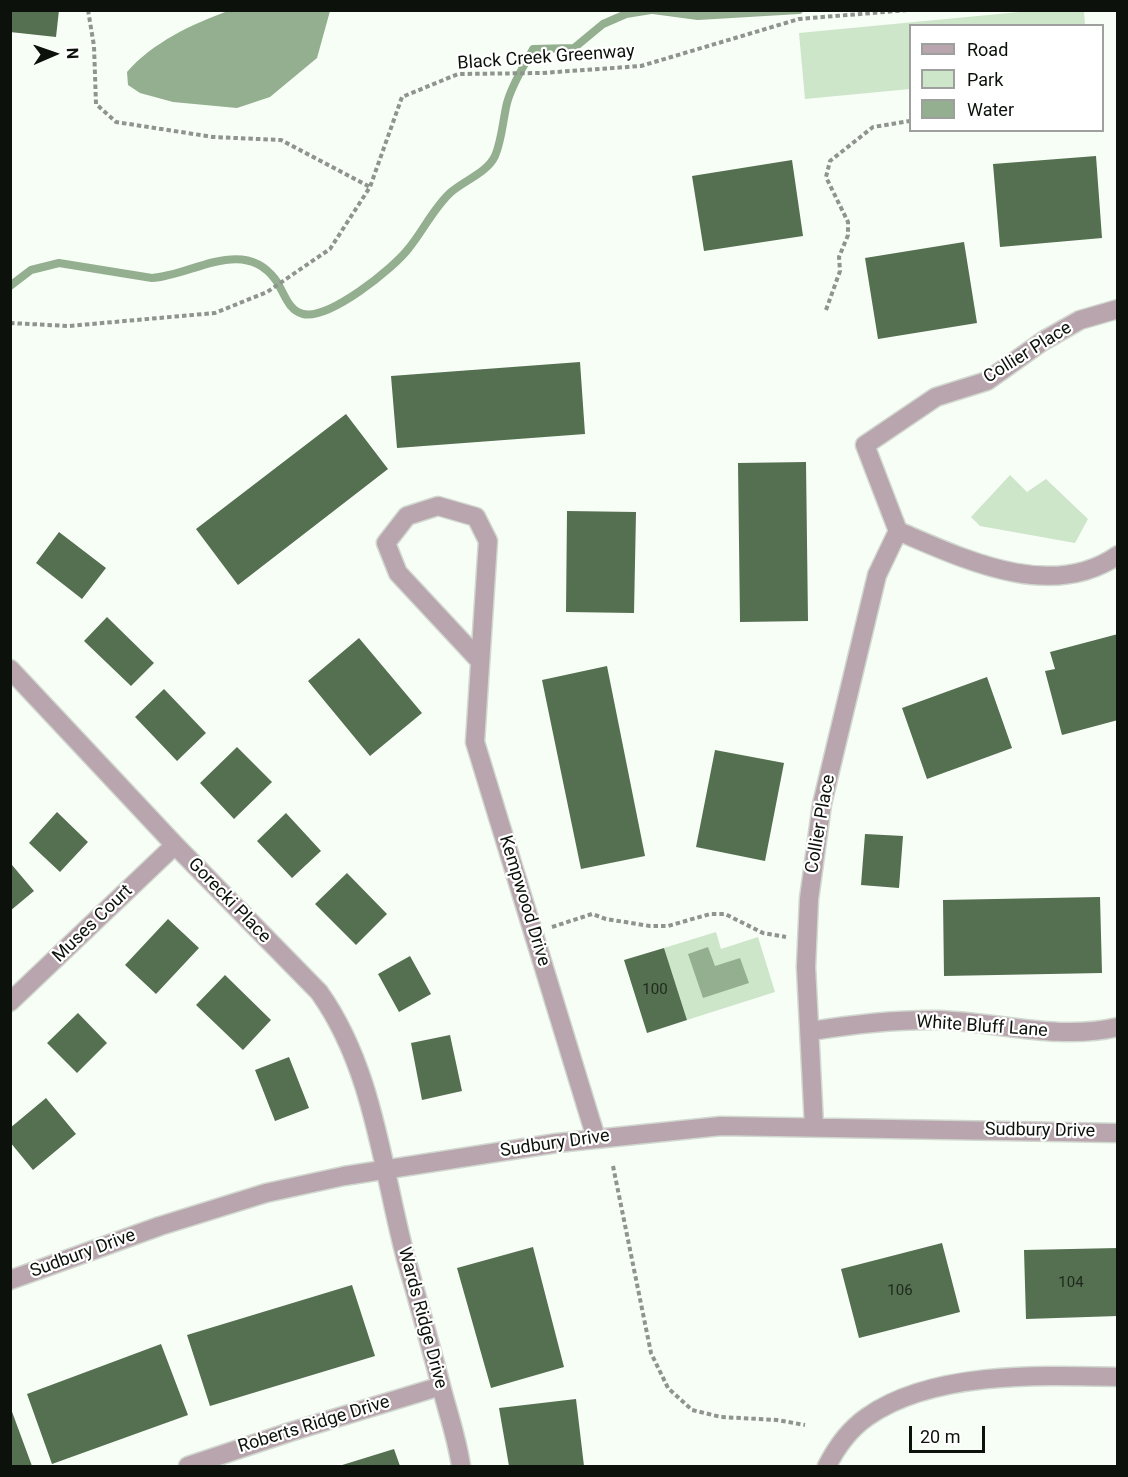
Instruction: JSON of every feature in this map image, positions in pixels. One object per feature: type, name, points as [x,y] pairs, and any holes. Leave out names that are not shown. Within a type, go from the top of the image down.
[{"type":"street","name":"Collier Place","points":[[814,1126],[811,1031],[806,968],[809,899],[822,804],[877,575],[898,531],[865,445],[936,397],[987,381],[1052,336],[1080,320],[1118,309]]},
{"type":"street","name":"Kempwood Drive","points":[[480,660],[398,573],[386,543],[407,516],[438,506],[476,517],[488,541],[475,742],[596,1138]]},
{"type":"street","points":[[898,531],[988,565],[1032,575],[1060,576],[1083,573],[1118,555]]},
{"type":"street","name":"Gorecki Place","points":[[10,669],[175,845],[319,992],[336,1016],[351,1044],[384,1169]]},
{"type":"street","name":"Muses Court","points":[[10,1002],[175,845]]},
{"type":"street","name":"White Bluff Lane","points":[[811,1031],[867,1022],[940,1020],[1058,1032],[1096,1032],[1118,1027]]},
{"type":"street","name":"Sudbury Drive","points":[[10,1280],[160,1226],[266,1193],[384,1169],[596,1138],[722,1126],[1118,1133]]},
{"type":"street","name":"Wards Ridge Drive","points":[[384,1169],[460,1467]]},
{"type":"street","points":[[827,1467],[847,1436],[866,1417],[894,1402],[927,1390],[976,1382],[1050,1375],[1118,1377]]},
{"type":"street","name":"Roberts Ridge Drive","points":[[188,1467],[290,1432],[441,1386]]},
{"type":"path","points":[[88,10],[94,46],[96,104],[116,122],[213,138],[281,140],[370,187]]},
{"type":"path","name":"Black Creek Greenway","points":[[10,323],[69,326],[215,313],[267,292],[330,249],[370,187],[402,97],[458,74],[539,73],[641,66],[799,19],[908,10]]},
{"type":"path","points":[[826,310],[840,271],[839,257],[848,235],[848,222],[826,177],[830,160],[873,128],[909,121]]},
{"type":"path","points":[[534,933],[592,914],[606,919],[650,926],[668,926],[710,914],[725,914],[763,933],[807,941]]},
{"type":"path","points":[[613,1166],[651,1353],[668,1388],[692,1410],[721,1417],[777,1420],[805,1425]]},
{"type":"green space","points":[[1030,11],[1084,11],[1085,24],[909,24],[909,89],[805,99],[799,33]]},
{"type":"green space","points":[[1010,475],[1027,492],[1046,479],[1088,519],[1075,543],[980,526],[971,517]]},
{"type":"green space","points":[[716,932],[721,949],[758,937],[775,992],[687,1020],[664,948]]},
{"type":"water","points":[[228,11],[330,11],[317,58],[270,97],[237,108],[173,102],[140,93],[128,85],[127,72],[160,43],[187,28]]},
{"type":"water","points":[[708,947],[715,966],[740,958],[749,983],[703,998],[688,954]]},
{"type":"building","points":[[10,10],[59,10],[56,37],[10,32]]},
{"type":"building","points":[[1096,156],[1102,238],[1000,247],[993,164]]},
{"type":"building","points":[[792,160],[803,236],[704,251],[692,176]]},
{"type":"building","points":[[964,242],[977,323],[878,339],[865,258]]},
{"type":"building","points":[[580,362],[585,434],[397,448],[391,376]]},
{"type":"building","points":[[346,414],[388,469],[238,585],[196,529]]},
{"type":"building","points":[[806,462],[808,621],[740,622],[738,463]]},
{"type":"building","points":[[567,511],[636,512],[634,613],[566,612]]},
{"type":"building","points":[[59,532],[106,568],[82,599],[36,563]]},
{"type":"building","points":[[107,617],[154,663],[131,686],[84,641]]},
{"type":"building","points":[[1118,634],[1118,720],[1062,735],[1045,671],[1055,669],[1050,652]]},
{"type":"building","points":[[359,638],[422,713],[370,756],[308,681]]},
{"type":"building","points":[[607,666],[645,856],[581,869],[542,680]]},
{"type":"building","points":[[987,677],[1012,748],[927,779],[902,708]]},
{"type":"building","points":[[164,689],[206,733],[177,761],[135,717]]},
{"type":"building","points":[[237,747],[272,782],[234,819],[200,783]]},
{"type":"building","points":[[715,750],[784,763],[765,861],[696,847]]},
{"type":"building","points":[[57,812],[88,842],[60,872],[29,843]]},
{"type":"building","points":[[286,813],[321,851],[292,878],[257,841]]},
{"type":"building","points":[[865,834],[903,836],[899,888],[861,885]]},
{"type":"building","points":[[12,865],[34,891],[10,911],[10,867]]},
{"type":"building","points":[[347,873],[387,914],[356,945],[315,904]]},
{"type":"building","points":[[1100,897],[1102,973],[944,976],[943,900]]},
{"type":"building","points":[[168,919],[199,948],[156,994],[125,965]]},
{"type":"building","points":[[664,948],[687,1020],[647,1033],[624,960]]},
{"type":"building","points":[[410,956],[431,994],[399,1012],[378,974]]},
{"type":"building","points":[[225,975],[271,1020],[243,1050],[196,1005]]},
{"type":"building","points":[[78,1013],[107,1043],[77,1073],[47,1043]]},
{"type":"building","points":[[450,1035],[462,1091],[422,1100],[411,1043]]},
{"type":"building","points":[[289,1057],[309,1108],[275,1121],[255,1070]]},
{"type":"building","points":[[46,1098],[76,1134],[33,1170],[10,1142],[10,1128]]},
{"type":"building","points":[[942,1243],[960,1312],[859,1338],[841,1269]]},
{"type":"building","points":[[533,1247],[564,1367],[491,1388],[457,1268]]},
{"type":"building","points":[[1118,1248],[1118,1316],[1026,1319],[1024,1250]]},
{"type":"building","points":[[352,1285],[375,1356],[210,1406],[187,1335]]},
{"type":"building","points":[[161,1344],[188,1415],[52,1464],[27,1394]]},
{"type":"building","points":[[576,1399],[584,1466],[509,1466],[499,1408]]},
{"type":"building","points":[[11,1409],[32,1466],[10,1466]]},
{"type":"building","points":[[394,1449],[400,1466],[339,1466]]},
{"type":"waterway","points":[[10,286],[31,270],[59,263],[152,278],[216,262],[232,259],[248,260],[262,267],[275,279],[293,309],[303,314],[314,314],[328,309],[360,291],[389,268],[409,248],[444,199],[491,162],[499,143],[509,96],[533,49],[574,48],[603,24],[626,14],[651,10]]},
{"type":"waterway","points":[[653,10],[698,16],[799,10]]}]
